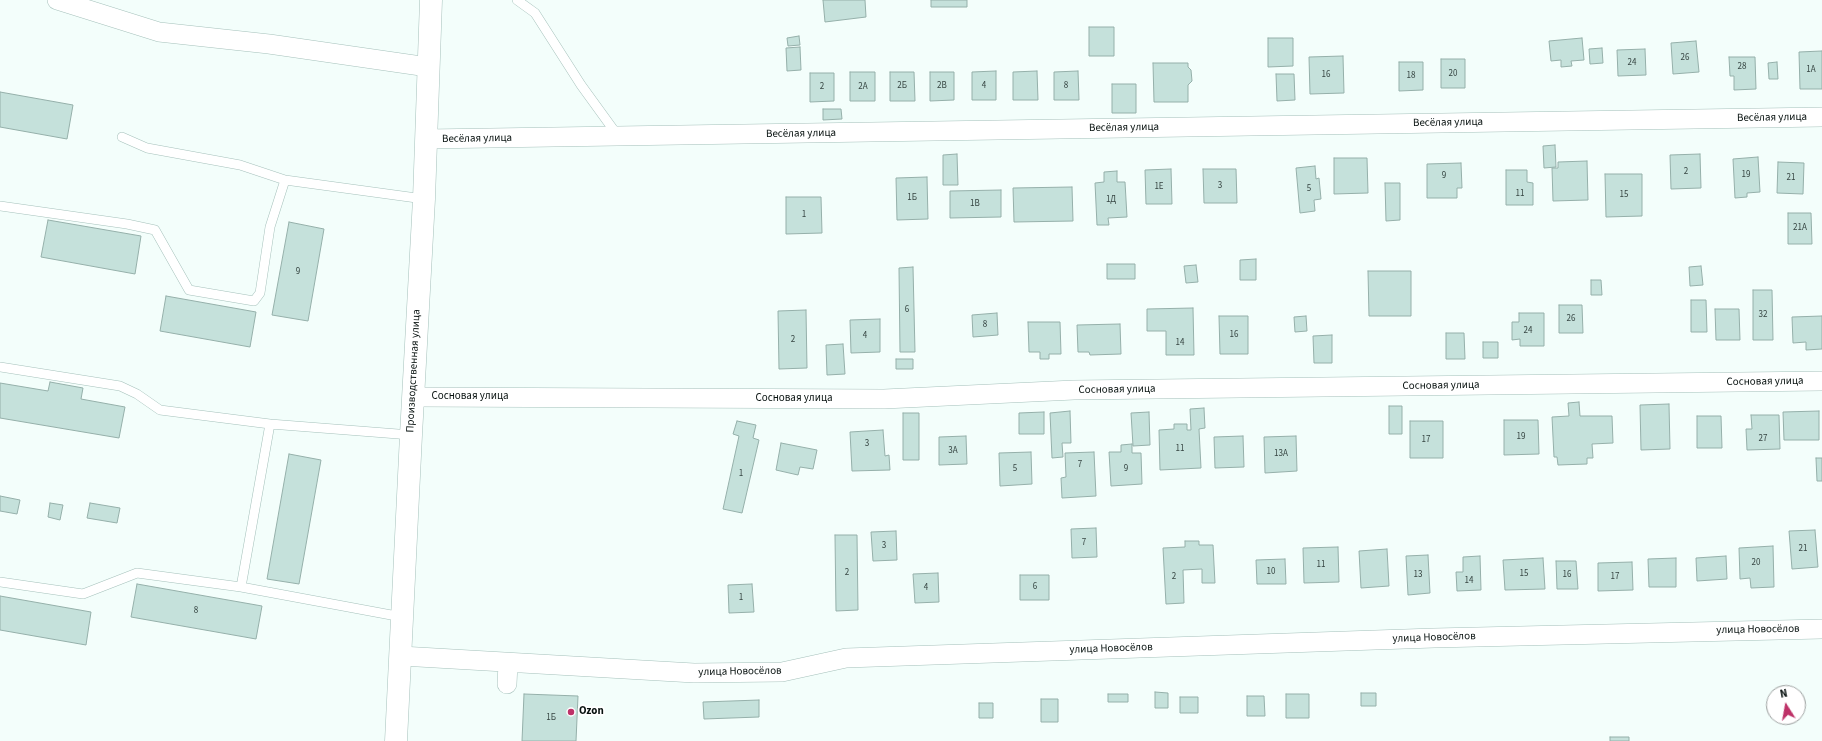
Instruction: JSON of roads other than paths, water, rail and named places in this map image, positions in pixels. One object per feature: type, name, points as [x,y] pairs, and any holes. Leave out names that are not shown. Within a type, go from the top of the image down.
[{"type":"street","points":[[57,0],[159,32],[268,44],[428,67]]},
{"type":"street","name":"Производственная улица","points":[[396,741],[427,139],[431,0]]},
{"type":"street","name":"Весёлая улица","points":[[427,139],[1822,117]]},
{"type":"street","name":"Сосновая улица","points":[[413,397],[884,399],[1074,390],[1822,381]]},
{"type":"street","name":"улица Новосёлов","points":[[401,656],[694,673],[782,672],[846,658],[1426,638],[1822,629]]},
{"type":"street","points":[[507,684],[508,663]]},
{"type":"lane","points":[[517,0],[535,13],[581,85],[619,137]]},
{"type":"lane","points":[[122,137],[147,148],[240,165],[284,180],[424,199]]},
{"type":"lane","points":[[0,206],[127,224],[155,230],[189,290],[254,301],[260,293],[270,227],[284,180]]},
{"type":"lane","points":[[0,367],[120,386],[137,394],[160,410],[270,424],[411,435]]},
{"type":"lane","points":[[241,587],[270,424]]},
{"type":"lane","points":[[0,582],[83,594],[137,574],[241,587],[403,617]]},
{"type":"place","name":"Ozon","points":[[571,712]]}]
